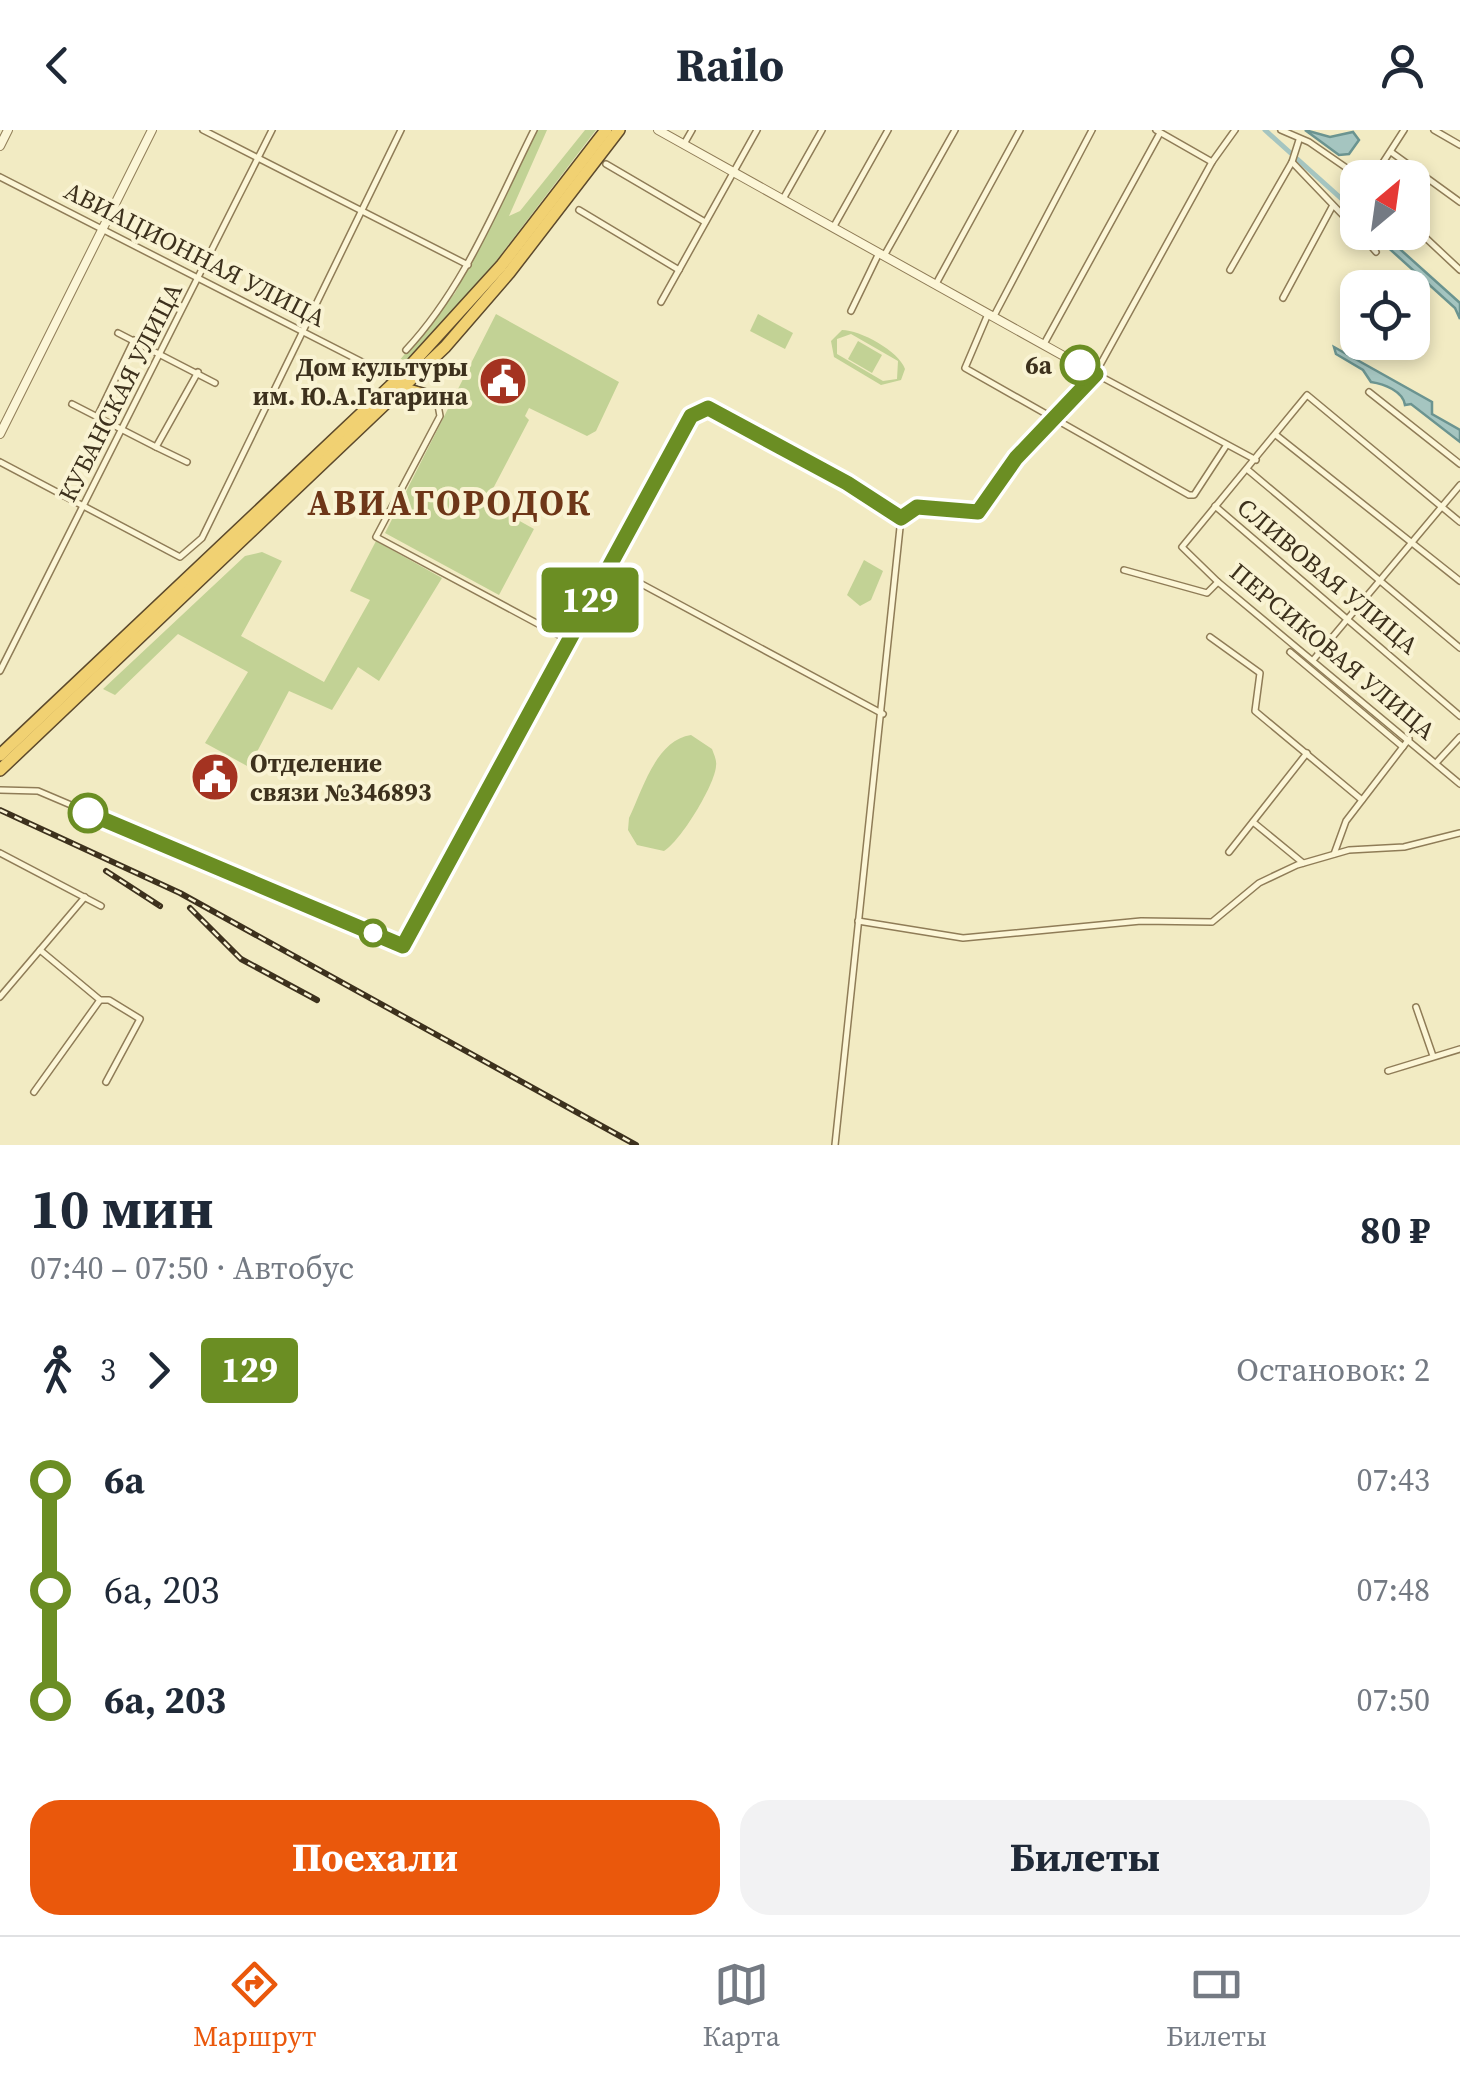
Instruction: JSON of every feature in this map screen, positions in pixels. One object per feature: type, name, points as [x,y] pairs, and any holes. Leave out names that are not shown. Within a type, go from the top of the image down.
[{"type":"highway","points":[[0,770],[317,464],[359,416],[505,270],[606,130]]},
{"type":"highway","points":[[428,396],[419,380],[619,130]]},
{"type":"highway","points":[[372,368],[398,373],[428,347]]},
{"type":"highway","points":[[0,756],[445,347]]},
{"type":"highway","points":[[359,416],[381,386],[372,368]]},
{"type":"highway","points":[[374,416],[408,392],[428,396]]},
{"type":"street","points":[[0,146],[8,130]]},
{"type":"street","points":[[0,434],[152,130]]},
{"type":"street","points":[[203,130],[360,214],[468,265]]},
{"type":"street","name":"КУБАНСКАЯ УЛИЦА","points":[[0,671],[163,354],[272,130]]},
{"type":"street","points":[[0,462],[180,557],[202,538],[402,130]]},
{"type":"street","points":[[406,350],[447,300],[468,265],[534,130]]},
{"type":"street","points":[[658,130],[1256,460]]},
{"type":"street","points":[[684,144],[692,130]]},
{"type":"street","points":[[661,302],[757,130]]},
{"type":"street","points":[[783,198],[822,130]]},
{"type":"street","points":[[834,226],[888,130]]},
{"type":"street","points":[[851,310],[955,130]]},
{"type":"street","points":[[937,282],[1020,130]]},
{"type":"street","points":[[1092,130],[965,368],[1189,495],[1194,495],[1226,446]]},
{"type":"street","points":[[901,518],[917,507],[978,512],[1016,458],[1096,374],[1212,162],[1235,130]]},
{"type":"street","points":[[1281,130],[1340,166]]},
{"type":"street","points":[[1385,160],[1404,130]]},
{"type":"street","points":[[1434,130],[1460,145]]},
{"type":"street","points":[[1044,344],[1158,132],[1212,162]]},
{"type":"street","points":[[1230,270],[1292,162],[1299,140]]},
{"type":"street","points":[[1391,152],[1460,202]]},
{"type":"street","points":[[1292,162],[1327,195],[1340,215]]},
{"type":"street","points":[[606,164],[705,222]]},
{"type":"street","name":"АВИАЦИОННАЯ УЛИЦА","points":[[0,177],[372,368]]},
{"type":"street","points":[[1283,298],[1332,207]]},
{"type":"street","points":[[579,210],[679,270]]},
{"type":"street","points":[[1430,242],[1460,270]]},
{"type":"street","points":[[1451,262],[1460,254]]},
{"type":"street","points":[[118,333],[215,383]]},
{"type":"street","points":[[97,416],[134,340]]},
{"type":"street","points":[[156,448],[198,372]]},
{"type":"street","points":[[1368,392],[1460,464]]},
{"type":"street","points":[[1215,506],[1307,395],[1460,522]]},
{"type":"street","points":[[428,396],[438,405],[440,416],[376,537],[568,640]]},
{"type":"street","points":[[72,404],[187,462]]},
{"type":"street","points":[[0,790],[38,791],[403,946],[691,416],[708,408],[847,483],[901,518]]},
{"type":"street","points":[[1276,435],[1385,526],[1414,542],[1460,582]]},
{"type":"street","points":[[1248,470],[1379,584],[1460,648]]},
{"type":"street","points":[[1314,660],[1460,485]]},
{"type":"street","name":"ПЕРСИКОВАЯ УЛИЦА","points":[[1215,506],[1182,547],[1218,582],[1460,784]]},
{"type":"street","name":"СЛИВОВАЯ УЛИЦА","points":[[1215,506],[1460,716]]},
{"type":"street","points":[[835,1145],[884,714],[901,518]]},
{"type":"street","points":[[608,566],[884,714]]},
{"type":"street","points":[[1124,570],[1207,593],[1218,582]]},
{"type":"street","points":[[1210,637],[1260,673],[1255,711],[1362,800]]},
{"type":"street","points":[[1290,652],[1403,747]]},
{"type":"street","points":[[1436,764],[1460,737]]},
{"type":"street","points":[[1334,854],[1340,831],[1409,739]]},
{"type":"street","points":[[1230,852],[1307,753]]},
{"type":"street","points":[[1253,822],[1303,863]]},
{"type":"street","points":[[858,921],[944,938],[1011,936],[1141,921],[1212,922],[1259,882],[1303,863],[1334,854],[1404,847],[1460,833]]},
{"type":"street","points":[[0,853],[101,906]]},
{"type":"street","points":[[0,996],[85,897]]},
{"type":"street","points":[[40,950],[100,1000],[109,1000],[140,1020],[106,1082]]},
{"type":"street","points":[[34,1092],[100,1000]]},
{"type":"street","points":[[1416,1007],[1433,1058]]},
{"type":"street","points":[[1388,1071],[1460,1050]]},
{"type":"green space","points":[[537,130],[547,130],[509,216],[520,211],[585,130],[596,130],[493,265],[406,362],[399,361],[455,293]]},
{"type":"green space","points":[[496,314],[619,382],[596,431],[587,436],[529,408],[525,416],[529,420],[486,502],[534,529],[499,595],[385,533]]},
{"type":"green space","points":[[758,314],[793,333],[785,349],[750,331]]},
{"type":"green space","points":[[842,330],[878,343],[901,362],[905,369],[901,380],[881,385],[834,357],[831,341]],"holes":[[[851,334],[898,361],[897,379],[883,381],[837,354],[837,339]]]},
{"type":"green space","points":[[858,341],[882,355],[872,373],[848,359]]},
{"type":"green space","points":[[376,541],[442,578],[379,681],[358,667],[332,710],[289,691],[249,767],[205,743],[248,672],[178,634],[115,695],[103,689],[245,556],[262,552],[282,561],[241,636],[324,682],[370,600],[350,591]]},
{"type":"green space","points":[[864,560],[883,571],[871,600],[860,606],[847,595]]},
{"type":"green space","points":[[691,735],[712,749],[716,766],[710,786],[671,846],[664,851],[637,845],[628,830],[629,818],[646,780],[669,746]]},
{"type":"water","points":[[1305,130],[1330,137],[1353,132],[1359,140],[1349,154],[1339,155]]},
{"type":"water","points":[[1391,250],[1401,250],[1423,270],[1413,270]]},
{"type":"water","points":[[1430,276],[1460,303],[1460,319],[1455,308],[1430,285]]},
{"type":"water","points":[[1346,360],[1357,360],[1432,402],[1432,414],[1460,430],[1460,442],[1411,404],[1405,405],[1397,392],[1371,382],[1363,370]]},
{"type":"waterway","points":[[1265,130],[1340,197]]},
{"type":"railway","points":[[0,810],[180,893],[636,1145]]},
{"type":"railway","points":[[106,871],[160,906]]},
{"type":"railway","points":[[190,908],[241,959],[317,1000]]},
{"type":"bus line","name":"129","points":[[88,813],[403,946],[691,416],[708,408],[895,510],[901,518],[908,510],[929,506],[978,512],[1024,448],[1096,374],[1080,365]]},
{"type":"place","name":"6а","points":[[1080,365]]},
{"type":"place","name":"Дом культуры им. Ю.А.Гагарина","points":[[503,381]]},
{"type":"place","name":"Отделение связи №346893","points":[[215,777]]},
{"type":"district","name":"АВИАГОРОДОК","points":[[450,503]]}]
